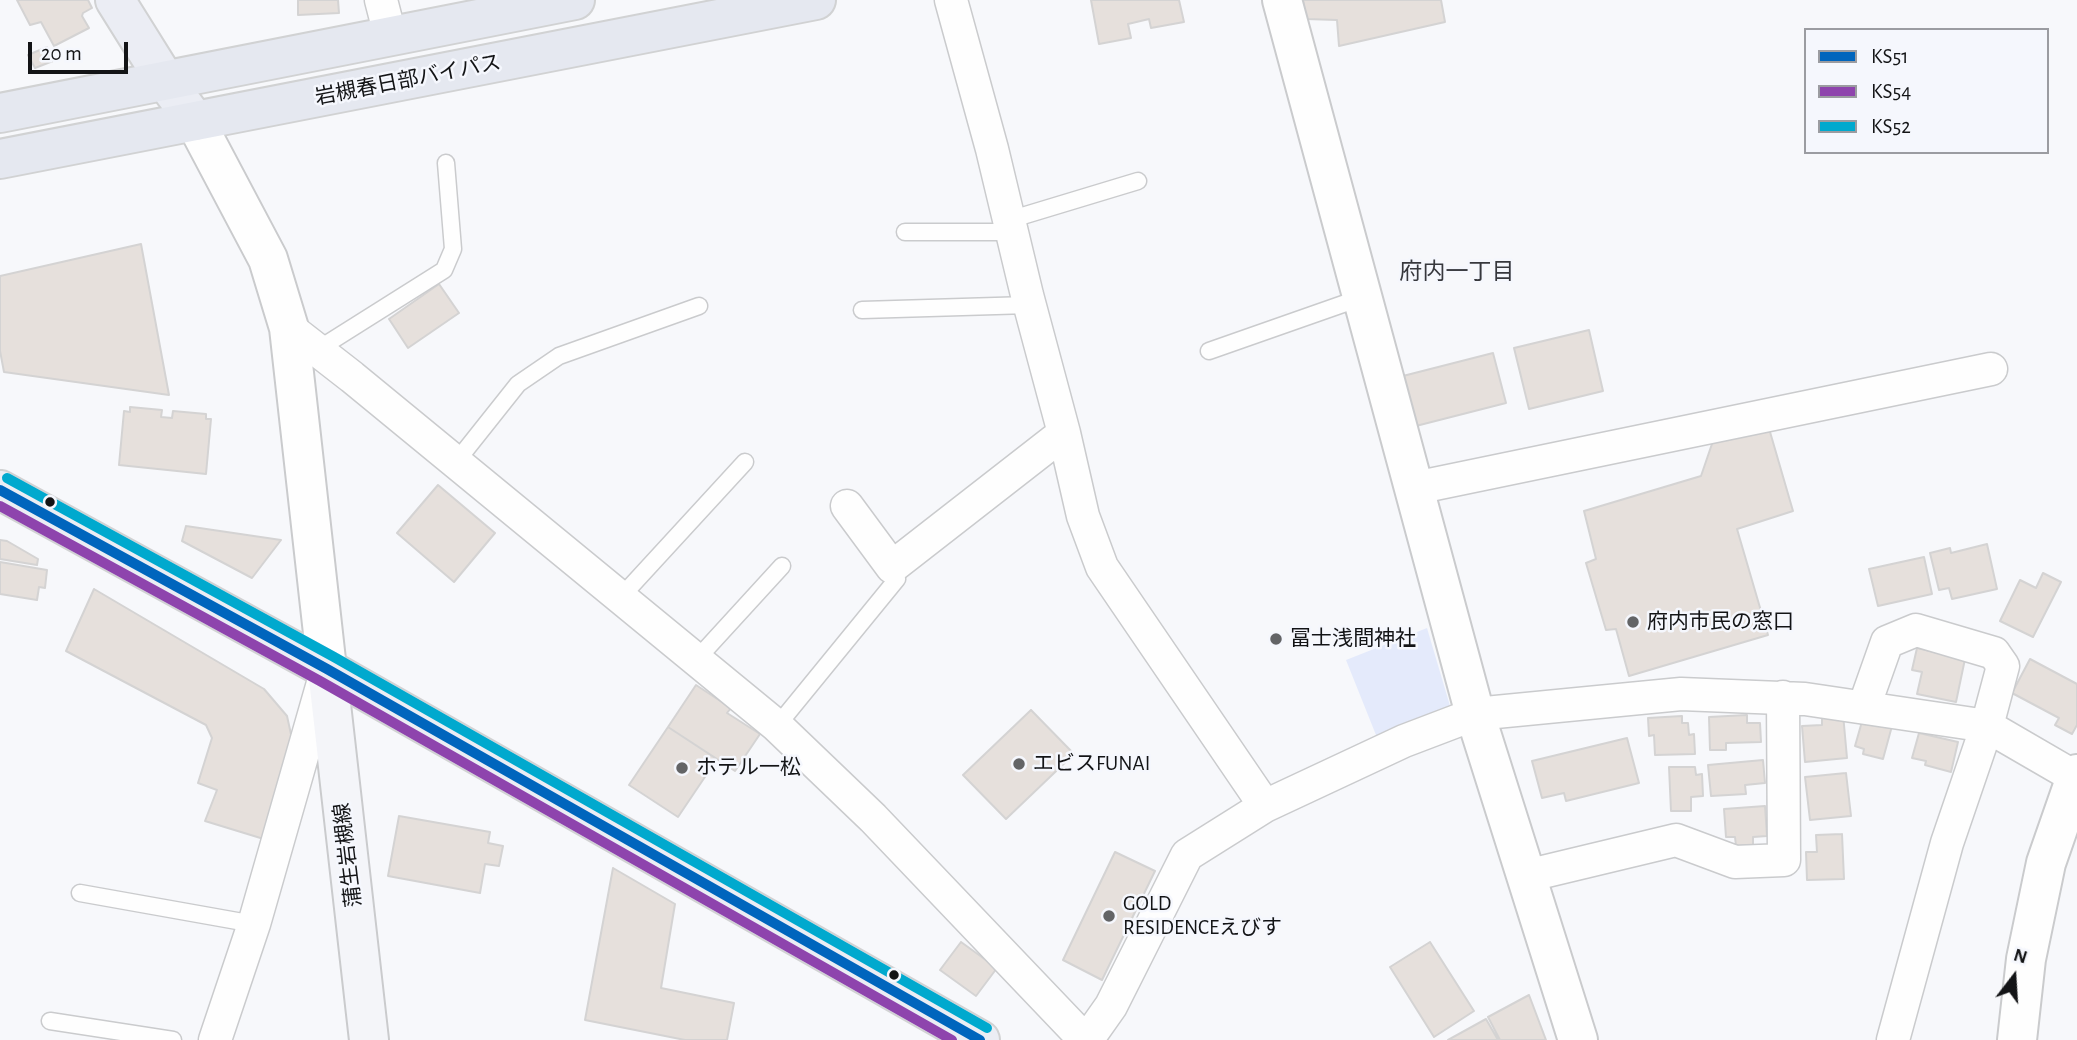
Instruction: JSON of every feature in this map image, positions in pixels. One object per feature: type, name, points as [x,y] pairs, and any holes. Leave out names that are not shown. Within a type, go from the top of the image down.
[{"type":"highway","points":[[0,113],[165,80],[385,18],[575,0]]},
{"type":"highway","name":"岩槻春日部バイパス","points":[[0,159],[816,0]]},
{"type":"main road","points":[[115,0],[165,80],[195,121]]},
{"type":"main road","points":[[0,491],[327,669],[980,1040]]},
{"type":"main road","name":"蒲生岩槻線","points":[[327,669],[369,1040]]},
{"type":"street","points":[[951,0],[992,149],[1083,516],[1102,567],[1265,806]]},
{"type":"street","points":[[1282,0],[1475,714],[1578,1040]]},
{"type":"street","points":[[195,121],[268,259],[303,339],[327,669],[254,925],[215,1040]]},
{"type":"street","points":[[303,339],[778,726],[873,818],[1086,1040],[1111,1006],[1187,855],[1265,806],[1404,741],[1475,714],[1681,694],[1805,699],[1987,726],[2076,775],[2046,863],[2025,959],[2017,1040]]},
{"type":"street","points":[[1415,488],[1992,369]]},
{"type":"street","points":[[847,506],[892,567],[1064,433]]},
{"type":"street","points":[[1864,707],[1887,642],[1916,630],[1994,653],[2003,666],[1987,726],[1947,843],[1893,1040]]},
{"type":"street","points":[[1526,876],[1676,839],[1735,862],[1784,860],[1783,697]]},
{"type":"lane","points":[[303,339],[444,270],[453,249],[446,163]]},
{"type":"lane","points":[[905,232],[1010,226],[1138,181]]},
{"type":"lane","points":[[1209,351],[1363,297]]},
{"type":"lane","points":[[862,310],[1030,305]]},
{"type":"lane","points":[[456,462],[518,384],[559,356],[699,306]]},
{"type":"lane","points":[[620,598],[745,461]]},
{"type":"lane","points":[[696,660],[782,566]]},
{"type":"lane","points":[[778,726],[897,579],[892,567]]},
{"type":"lane","points":[[79,893],[254,925]]},
{"type":"lane","points":[[50,1021],[173,1040]]},
{"type":"shaded area","points":[[1427,628],[1453,716],[1380,745],[1346,660]]},
{"type":"building","points":[[17,0],[88,0],[92,8],[82,16],[89,28],[54,46],[41,22],[30,25]]},
{"type":"building","points":[[298,0],[338,0],[339,13],[298,15]]},
{"type":"building","points":[[1091,0],[1179,0],[1184,22],[1151,28],[1149,19],[1128,24],[1131,38],[1099,44]]},
{"type":"building","points":[[1303,0],[1441,0],[1445,22],[1339,46],[1337,20],[1306,19]]},
{"type":"building","points":[[47,47],[53,61],[35,68],[28,55]]},
{"type":"building","points":[[141,244],[169,395],[4,372],[0,351],[0,276]]},
{"type":"building","points":[[439,284],[459,313],[408,348],[389,319]]},
{"type":"building","points":[[1589,330],[1603,391],[1529,409],[1514,348]]},
{"type":"building","points":[[1493,353],[1506,403],[1412,427],[1399,377]]},
{"type":"building","points":[[130,407],[162,410],[161,417],[172,418],[173,411],[206,414],[206,419],[211,419],[206,474],[119,465],[124,411],[130,412]]},
{"type":"building","points":[[1768,425],[1793,511],[1737,529],[1768,635],[1629,676],[1616,629],[1606,630],[1586,563],[1596,559],[1584,511],[1701,476],[1714,438]]},
{"type":"building","points":[[438,485],[495,533],[454,582],[397,533]]},
{"type":"building","points":[[186,526],[281,540],[252,578],[182,541]]},
{"type":"building","points":[[0,540],[7,541],[38,559],[37,565],[0,559]]},
{"type":"building","points":[[1987,544],[1997,589],[1952,599],[1949,588],[1939,590],[1930,553],[1950,548],[1951,553]]},
{"type":"building","points":[[1924,557],[1932,594],[1878,606],[1869,569]]},
{"type":"building","points":[[0,562],[47,570],[45,588],[39,587],[37,600],[0,594]]},
{"type":"building","points":[[2043,573],[2061,582],[2033,637],[2000,621],[2020,580],[2036,588]]},
{"type":"building","points":[[94,589],[264,689],[287,716],[294,748],[267,840],[205,821],[217,790],[198,783],[212,738],[206,725],[66,651]]},
{"type":"building","points":[[1917,648],[1965,659],[1956,702],[1917,694],[1922,672],[1912,670]]},
{"type":"building","points":[[2030,659],[2077,684],[2077,725],[2072,734],[2055,725],[2059,718],[2012,693]]},
{"type":"building","points":[[696,685],[731,708],[727,713],[760,734],[735,771],[668,727]]},
{"type":"building","name":"エビスFUNAI","points":[[1031,710],[1074,754],[1006,819],[963,775]]},
{"type":"building","points":[[1843,714],[1847,758],[1805,762],[1802,726],[1822,725],[1822,716]]},
{"type":"building","points":[[1747,715],[1747,723],[1760,723],[1761,742],[1726,743],[1726,750],[1710,750],[1709,717]]},
{"type":"building","points":[[1682,716],[1682,723],[1688,723],[1689,735],[1694,734],[1695,754],[1655,755],[1654,735],[1649,736],[1648,718]]},
{"type":"building","points":[[1863,718],[1892,726],[1883,759],[1863,754],[1864,749],[1855,746]]},
{"type":"building","points":[[668,727],[717,759],[678,817],[629,785]]},
{"type":"building","points":[[1919,733],[1958,742],[1951,772],[1925,765],[1926,761],[1912,758]]},
{"type":"building","points":[[1627,738],[1639,783],[1566,801],[1564,793],[1542,798],[1532,761]]},
{"type":"building","points":[[1763,760],[1765,783],[1745,785],[1746,794],[1711,796],[1708,765]]},
{"type":"building","points":[[1669,767],[1695,767],[1696,775],[1702,774],[1703,796],[1691,797],[1691,811],[1671,811]]},
{"type":"building","points":[[1846,773],[1851,816],[1810,820],[1805,777]]},
{"type":"building","points":[[1765,806],[1767,836],[1753,837],[1753,845],[1736,846],[1735,837],[1726,837],[1724,809]]},
{"type":"building","points":[[399,816],[490,832],[488,843],[503,846],[499,866],[485,864],[480,893],[388,876]]},
{"type":"building","points":[[1842,834],[1844,879],[1807,880],[1806,852],[1817,852],[1816,835]]},
{"type":"building","name":"GOLD RESIDENCEえびす","points":[[1115,852],[1155,871],[1102,980],[1063,960]]},
{"type":"building","points":[[613,868],[675,904],[661,988],[734,1003],[727,1040],[685,1040],[585,1020]]},
{"type":"building","points":[[961,942],[997,968],[976,996],[940,970]]},
{"type":"building","points":[[1430,942],[1474,1011],[1434,1037],[1390,967]]},
{"type":"building","points":[[1529,995],[1546,1040],[1500,1040],[1488,1017]]},
{"type":"building","points":[[1486,1019],[1498,1040],[1448,1040]]},
{"type":"transit line","name":"KS52","points":[[7,478],[334,657],[987,1028]]},
{"type":"transit line","name":"KS51","points":[[0,490],[327,669],[980,1040]]},
{"type":"transit line","name":"KS54","points":[[0,506],[320,681],[952,1040]]},
{"type":"place","name":"府内市民の窓口","points":[[1633,622]]},
{"type":"place","name":"冨士浅間神社","points":[[1276,639]]},
{"type":"place","name":"エビスFUNAI","points":[[1019,764]]},
{"type":"place","name":"ホテル一松","points":[[682,768]]},
{"type":"place","name":"GOLD RESIDENCEえびす","points":[[1109,916]]},
{"type":"district","name":"府内一丁目","points":[[1457,272]]}]
